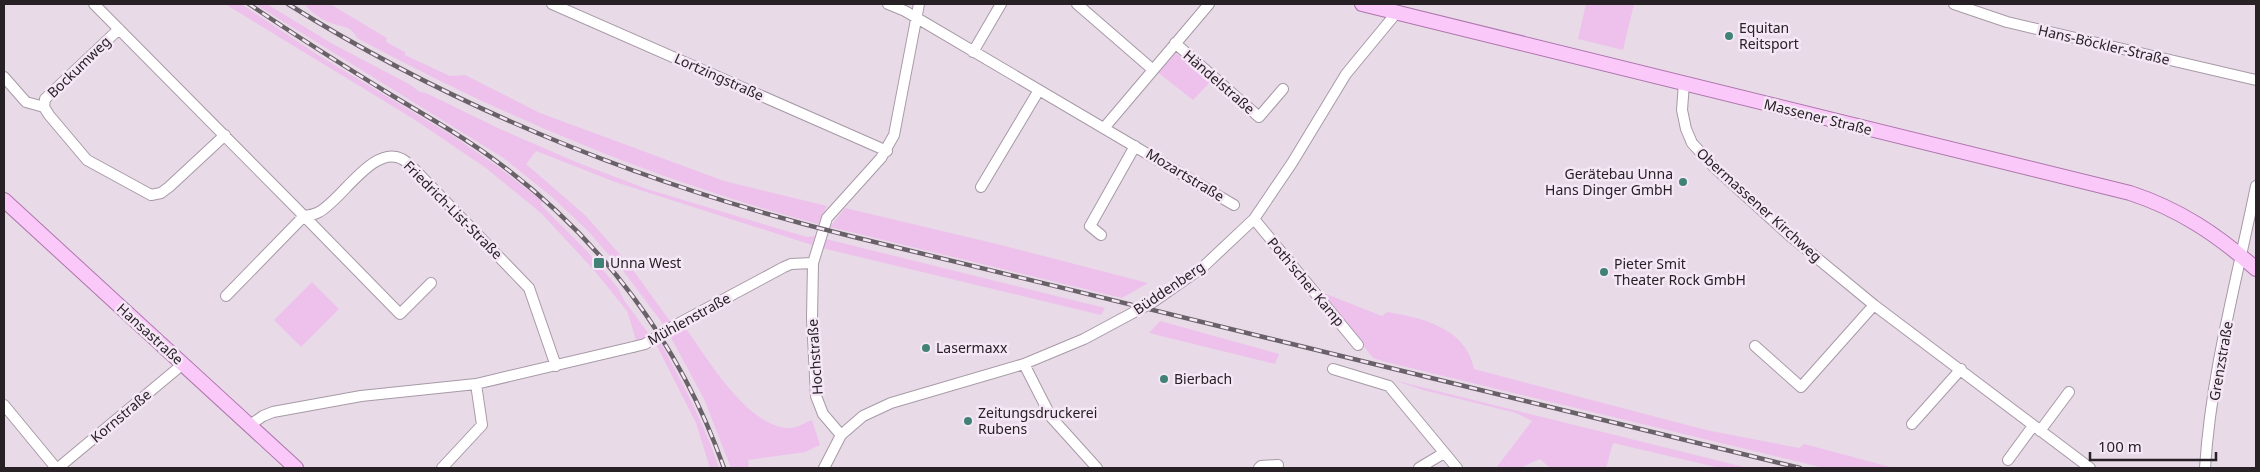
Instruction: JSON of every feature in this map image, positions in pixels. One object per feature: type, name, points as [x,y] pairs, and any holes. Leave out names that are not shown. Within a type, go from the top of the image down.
[{"type":"main road","name":"Massener Straße","points":[[1362,4],[1402,7],[1684,83],[2130,192],[2165,205],[2201,225],[2256,269]]},
{"type":"main road","name":"Hansastraße","points":[[4,200],[296,468]]},
{"type":"street","points":[[94,4],[400,314],[431,284]]},
{"type":"street","name":"Lortzingstraße","points":[[552,4],[886,151]]},
{"type":"street","name":"Mozartstraße","points":[[888,4],[916,18],[1234,205]]},
{"type":"street","points":[[813,263],[827,218],[886,151],[897,126],[919,4]]},
{"type":"street","points":[[973,52],[1001,4]]},
{"type":"street","points":[[1077,4],[1152,69]]},
{"type":"street","name":"Händelstraße","points":[[1104,128],[1174,42],[1209,4]]},
{"type":"street","name":"Hans-Böckler-Straße","points":[[1954,4],[1986,16],[2016,24],[2256,80]]},
{"type":"street","name":"Büddenberg","points":[[841,435],[863,416],[891,403],[1024,364],[1098,332],[1153,302],[1203,267],[1254,218],[1292,163],[1346,74],[1402,7]]},
{"type":"street","name":"Bockumweg","points":[[118,29],[45,99],[44,107],[49,115],[87,160],[152,195],[162,193],[225,135]]},
{"type":"street","name":"Händelstraße","points":[[1174,42],[1259,117],[1283,89]]},
{"type":"street","name":"Bockumweg","points":[[4,77],[26,102],[44,107]]},
{"type":"street","name":"Obermassener Kirchweg","points":[[1684,83],[1682,110],[1686,130],[1699,153],[1790,235],[1874,305],[2090,468]]},
{"type":"street","points":[[981,187],[1039,90]]},
{"type":"street","name":"Mozartstraße","points":[[1101,234],[1090,226],[1135,146]]},
{"type":"street","name":"Friedrich-List-Straße","points":[[304,216],[317,214],[329,206],[372,163],[385,157],[402,159],[420,175],[529,288],[556,366]]},
{"type":"street","points":[[2240,255],[2255,203],[2256,186]]},
{"type":"street","points":[[226,296],[304,216]]},
{"type":"street","name":"Poth'scher Kamp","points":[[1254,218],[1358,344]]},
{"type":"street","name":"Grenzstraße","points":[[2205,468],[2210,421],[2240,255]]},
{"type":"street","name":"Mühlenstraße","points":[[250,425],[273,412],[361,396],[476,384],[645,344],[674,326],[784,267],[791,264],[813,263]]},
{"type":"street","name":"Hochstraße","points":[[813,263],[812,318],[816,396],[823,414],[841,435]]},
{"type":"street","points":[[1755,346],[1800,387],[1874,305]]},
{"type":"street","name":"Kornstraße","points":[[57,468],[183,364]]},
{"type":"street","points":[[1024,364],[1052,417],[1097,468]]},
{"type":"street","points":[[1333,369],[1389,386],[1457,468]]},
{"type":"street","points":[[1912,424],[1961,369]]},
{"type":"street","points":[[442,468],[482,425],[476,384]]},
{"type":"street","points":[[2008,460],[2069,392]]},
{"type":"street","points":[[4,405],[57,468]]},
{"type":"street","points":[[824,468],[841,435]]},
{"type":"street","points":[[1420,468],[1444,453]]},
{"type":"street","points":[[1259,468],[1261,466],[1278,465]]},
{"type":"shaded area","points":[[225,4],[241,4],[318,55],[456,138],[497,166],[542,201],[541,205],[587,251],[618,288],[624,300],[651,337],[637,343],[627,311],[593,269],[542,214],[486,168],[412,118]]},
{"type":"shaded area","points":[[255,4],[267,4],[331,43],[409,84],[420,92],[426,93],[500,129],[576,162],[647,189],[793,233],[808,237],[815,236],[812,245],[615,182],[536,151],[526,164],[585,215],[630,266],[672,324],[666,328],[624,272],[587,230],[551,196],[502,157]]},
{"type":"shaded area","points":[[304,4],[330,4],[387,38],[386,42],[405,52],[405,55],[450,76],[465,75],[540,113],[724,181],[827,206],[818,224],[758,207],[640,167],[525,120],[412,67],[357,38],[347,28],[322,19]]},
{"type":"shaded area","points":[[1586,4],[1634,4],[1623,50],[1578,39]]},
{"type":"shaded area","points":[[1176,53],[1210,82],[1193,100],[1156,71],[1170,54]]},
{"type":"shaded area","points":[[845,208],[997,244],[1148,283],[1122,298],[830,227]]},
{"type":"shaded area","points":[[826,239],[1105,308],[1101,315],[822,248]]},
{"type":"shaded area","points":[[312,282],[339,309],[301,347],[274,320]]},
{"type":"shaded area","points":[[1321,292],[1382,316],[1387,312],[1401,314],[1441,327],[1462,344],[1469,355],[1474,369],[1706,430],[1799,448],[1804,444],[1894,468],[1824,468],[1386,362],[1373,358]]},
{"type":"shaded area","points":[[1160,321],[1279,354],[1275,364],[1149,333]]},
{"type":"shaded area","points":[[676,329],[687,330],[718,375],[745,406],[775,425],[791,428],[812,420],[820,445],[805,452],[748,460],[749,468],[731,468],[704,399],[669,334]]},
{"type":"shaded area","points":[[659,340],[699,419],[719,468],[710,468],[696,423],[655,342]]},
{"type":"shaded area","points":[[1393,380],[1748,468],[1720,468],[1613,443],[1606,468],[1550,468],[1540,459],[1520,468],[1496,468],[1532,421],[1516,413],[1423,390]]},
{"type":"railway","points":[[249,4],[284,28],[492,158],[568,222],[601,257],[632,295],[660,336],[706,422],[724,468]]},
{"type":"railway","points":[[288,4],[422,80],[491,113],[562,143],[706,195],[854,237],[1800,468]]},
{"type":"place","name":"Equitan Reitsport","points":[[1729,36]]},
{"type":"place","name":"Gerätebau Unna Hans Dinger GmbH","points":[[1683,182]]},
{"type":"place","name":"Unna West","points":[[599,263]]},
{"type":"place","name":"Pieter Smit Theater Rock GmbH","points":[[1604,272]]},
{"type":"place","name":"Lasermaxx","points":[[926,348]]},
{"type":"place","name":"Bierbach","points":[[1164,379]]},
{"type":"place","name":"Zeitungsdruckerei Rubens","points":[[968,421]]}]
